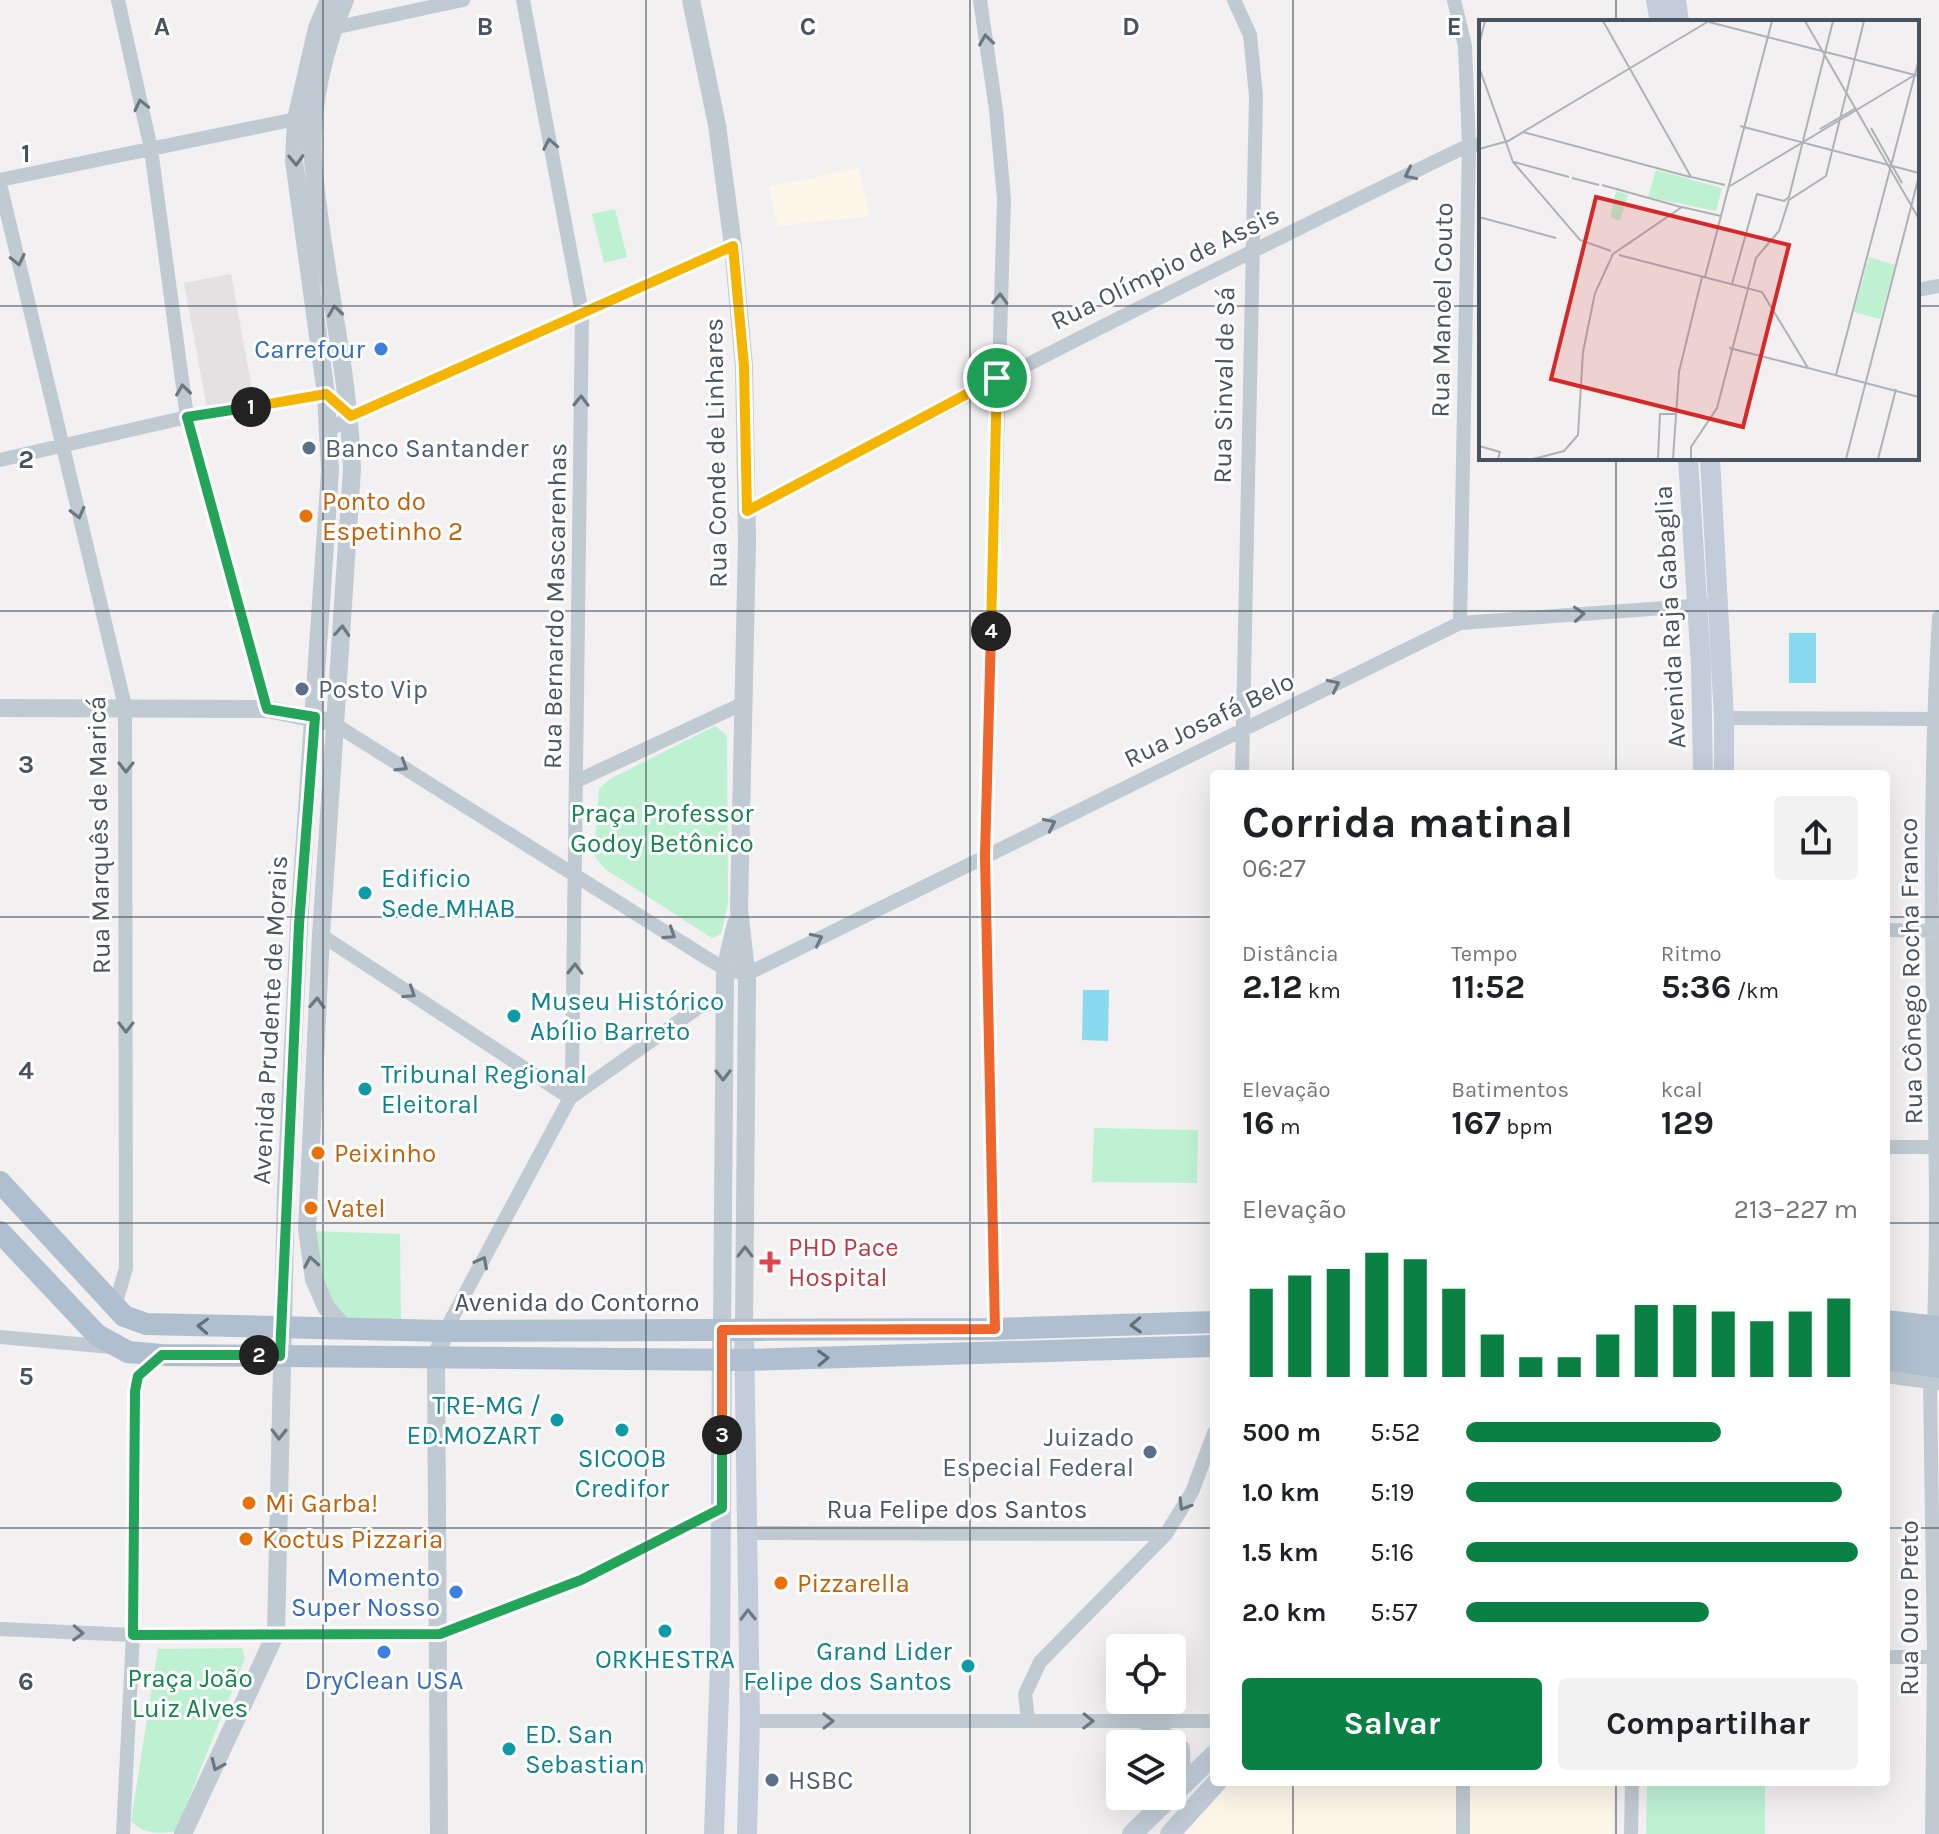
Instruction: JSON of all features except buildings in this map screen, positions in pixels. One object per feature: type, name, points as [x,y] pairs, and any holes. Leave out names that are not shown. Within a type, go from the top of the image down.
[{"type":"main road","points":[[1656,0],[1660,20]]},
{"type":"main road","points":[[1676,0],[1679,20]]},
{"type":"main road","name":"Avenida Raja Gabaglia","points":[[1688,460],[1724,718],[1724,770]]},
{"type":"main road","name":"Avenida Raja Gabaglia","points":[[1703,770],[1701,666],[1707,604],[1710,460]]},
{"type":"main road","points":[[1701,666],[1707,679],[1709,707],[1724,718]]},
{"type":"main road","name":"Avenida do Contorno","points":[[0,1182],[124,1316],[146,1324],[281,1330],[445,1331],[995,1329],[1210,1322]]},
{"type":"main road","points":[[0,1232],[89,1328],[120,1348],[162,1355],[734,1360],[1210,1346]]},
{"type":"main road","points":[[1890,1322],[1938,1334]]},
{"type":"main road","points":[[733,1330],[747,1533],[750,1721],[747,1834]]},
{"type":"main road","points":[[1893,1339],[1938,1334]]},
{"type":"main road","points":[[1890,1359],[1916,1362],[1936,1377]]},
{"type":"main road","points":[[714,1834],[722,1508],[734,1360]]},
{"type":"main road","points":[[720,1666],[735,1714],[750,1721]]},
{"type":"main road","points":[[1186,1783],[1210,1759]]},
{"type":"main road","points":[[1170,1834],[1213,1786]]},
{"type":"main road","points":[[1132,1834],[1157,1810]]},
{"type":"street","points":[[118,0],[151,149],[187,417],[267,709]]},
{"type":"street","name":"Avenida Prudente de Morais","points":[[276,1633],[280,1356],[299,925],[315,717],[330,430],[294,161],[296,119],[317,28],[329,0]]},
{"type":"street","name":"Avenida Prudente de Morais","points":[[345,0],[333,28],[316,103],[313,159],[351,416],[352,469],[321,935],[307,1229],[314,1279],[326,1307],[346,1330]]},
{"type":"street","points":[[333,28],[463,0]]},
{"type":"street","name":"Rua Bernardo Mascarenhas","points":[[445,1331],[570,1098],[577,874],[582,313],[523,0]]},
{"type":"street","name":"Rua Conde de Linhares","points":[[691,0],[717,125],[733,246],[744,366],[747,511],[739,909],[747,974],[733,1330]]},
{"type":"street","points":[[980,0],[1004,199],[985,856],[995,1329]]},
{"type":"street","name":"Rua Sinval de Sá","points":[[1234,0],[1250,35],[1256,96],[1242,770]]},
{"type":"street","name":"Rua Manoel Couto","points":[[1454,0],[1465,46],[1475,145],[1460,623]]},
{"type":"street","points":[[0,182],[296,119]]},
{"type":"street","name":"Rua Olímpio de Assis","points":[[747,511],[997,378],[1251,251],[1475,145]]},
{"type":"street","name":"Rua Marquês de Maricá","points":[[0,182],[125,706],[126,1268],[115,1306]]},
{"type":"street","points":[[330,430],[351,416],[733,246]]},
{"type":"street","points":[[1919,290],[1939,286]]},
{"type":"street","points":[[0,460],[187,417],[326,394],[351,416]]},
{"type":"street","name":"Rua Josafá Belo","points":[[747,974],[1460,623],[1707,604]]},
{"type":"street","name":"Rua Cônego Rocha Franco","points":[[1938,1334],[1935,1263],[1938,1147],[1935,931],[1939,617]]},
{"type":"street","points":[[577,781],[744,703]]},
{"type":"street","points":[[0,708],[125,706],[267,709],[315,717],[336,725],[725,969],[747,974]]},
{"type":"street","points":[[1724,718],[1936,719]]},
{"type":"street","name":"Rua Conde de Linhares","points":[[733,1330],[724,1006],[725,969],[739,909]]},
{"type":"street","points":[[1890,930],[1935,931]]},
{"type":"street","points":[[321,935],[570,1098],[699,1007],[713,1003],[724,1006]]},
{"type":"street","points":[[1890,1147],[1938,1147]]},
{"type":"street","points":[[439,1834],[436,1358],[445,1331]]},
{"type":"street","points":[[0,1337],[120,1348]]},
{"type":"street","points":[[122,1833],[133,1635],[135,1391],[138,1376],[162,1355]]},
{"type":"street","points":[[1916,1362],[1939,1359]]},
{"type":"street","points":[[1890,1376],[1936,1377]]},
{"type":"street","name":"Rua Ouro Preto","points":[[1932,1834],[1937,1657],[1936,1377]]},
{"type":"street","points":[[1028,1720],[1025,1694],[1040,1662],[1166,1534],[1192,1492],[1210,1444]]},
{"type":"street","points":[[0,1629],[133,1635],[440,1634],[581,1580],[722,1508]]},
{"type":"street","name":"Rua Felipe dos Santos","points":[[747,1533],[1166,1534]]},
{"type":"street","points":[[183,1834],[276,1633]]},
{"type":"street","points":[[1890,1657],[1937,1657]]},
{"type":"street","points":[[750,1721],[1210,1721]]},
{"type":"street","points":[[1140,1721],[1157,1730]]},
{"type":"street","points":[[1463,1786],[1463,1834]]},
{"type":"street","points":[[1631,1834],[1632,1786]]},
{"type":"shaded area","points":[[859,168],[869,216],[779,226],[769,187]]},
{"type":"shaded area","points":[[231,274],[254,400],[207,409],[184,283]]},
{"type":"shaded area","points":[[1214,1786],[1615,1786],[1612,1834],[1169,1834]]},
{"type":"green space","points":[[615,209],[627,257],[604,263],[592,214]]},
{"type":"green space","name":"Praça Professor Godoy Betônico","points":[[715,726],[727,735],[728,904],[721,934],[712,938],[605,869],[594,855],[599,789],[610,779]]},
{"type":"green space","points":[[1094,1128],[1198,1130],[1197,1183],[1092,1182]]},
{"type":"green space","points":[[308,1231],[400,1234],[401,1323],[363,1323],[350,1319],[340,1311],[324,1286]]},
{"type":"green space","name":"Praça João Luiz Alves","points":[[242,1648],[245,1658],[176,1831],[157,1833],[140,1828],[131,1821],[158,1649]]},
{"type":"green space","points":[[1647,1786],[1765,1786],[1765,1834],[1646,1834]]},
{"type":"water","points":[[1789,633],[1816,633],[1816,683],[1789,683]]},
{"type":"water","points":[[1083,990],[1109,990],[1108,1041],[1082,1040]]},
{"type":"place","name":"Carrefour","points":[[381,349]]},
{"type":"place","name":"Banco Santander","points":[[309,448]]},
{"type":"place","name":"Ponto do Espetinho 2","points":[[306,516]]},
{"type":"place","name":"Posto Vip","points":[[302,689]]},
{"type":"place","name":"Edificio Sede MHAB","points":[[365,893]]},
{"type":"place","name":"Museu Histórico Abílio Barreto","points":[[514,1016]]},
{"type":"place","name":"Tribunal Regional Eleitoral","points":[[365,1089]]},
{"type":"place","name":"Peixinho","points":[[318,1153]]},
{"type":"place","name":"Vatel","points":[[311,1208]]},
{"type":"place","name":"PHD Pace Hospital","points":[[770,1262]]},
{"type":"place","name":"TRE-MG / ED.MOZART","points":[[557,1420]]},
{"type":"place","name":"SICOOB Credifor","points":[[622,1430]]},
{"type":"place","name":"Juizado Especial Federal","points":[[1150,1452]]},
{"type":"place","name":"Mi Garba!","points":[[249,1503]]},
{"type":"place","name":"Koctus Pizzaria","points":[[246,1539]]},
{"type":"place","name":"Pizzarella","points":[[781,1583]]},
{"type":"place","name":"Momento Super Nosso","points":[[456,1592]]},
{"type":"place","name":"ORKHESTRA","points":[[665,1631]]},
{"type":"place","name":"DryClean USA","points":[[384,1652]]},
{"type":"place","name":"Grand Lider Felipe dos Santos","points":[[968,1666]]},
{"type":"place","name":"ED. San Sebastian","points":[[509,1749]]},
{"type":"place","name":"HSBC","points":[[772,1780]]},
{"type":"route","points":[[733,246],[744,366],[747,511],[997,378],[985,856],[995,1329],[722,1330],[722,1508],[581,1580],[440,1634],[133,1635],[135,1391],[138,1376],[162,1355],[280,1356],[299,925],[315,717],[267,709],[187,417],[326,394],[351,416],[733,246]]}]
